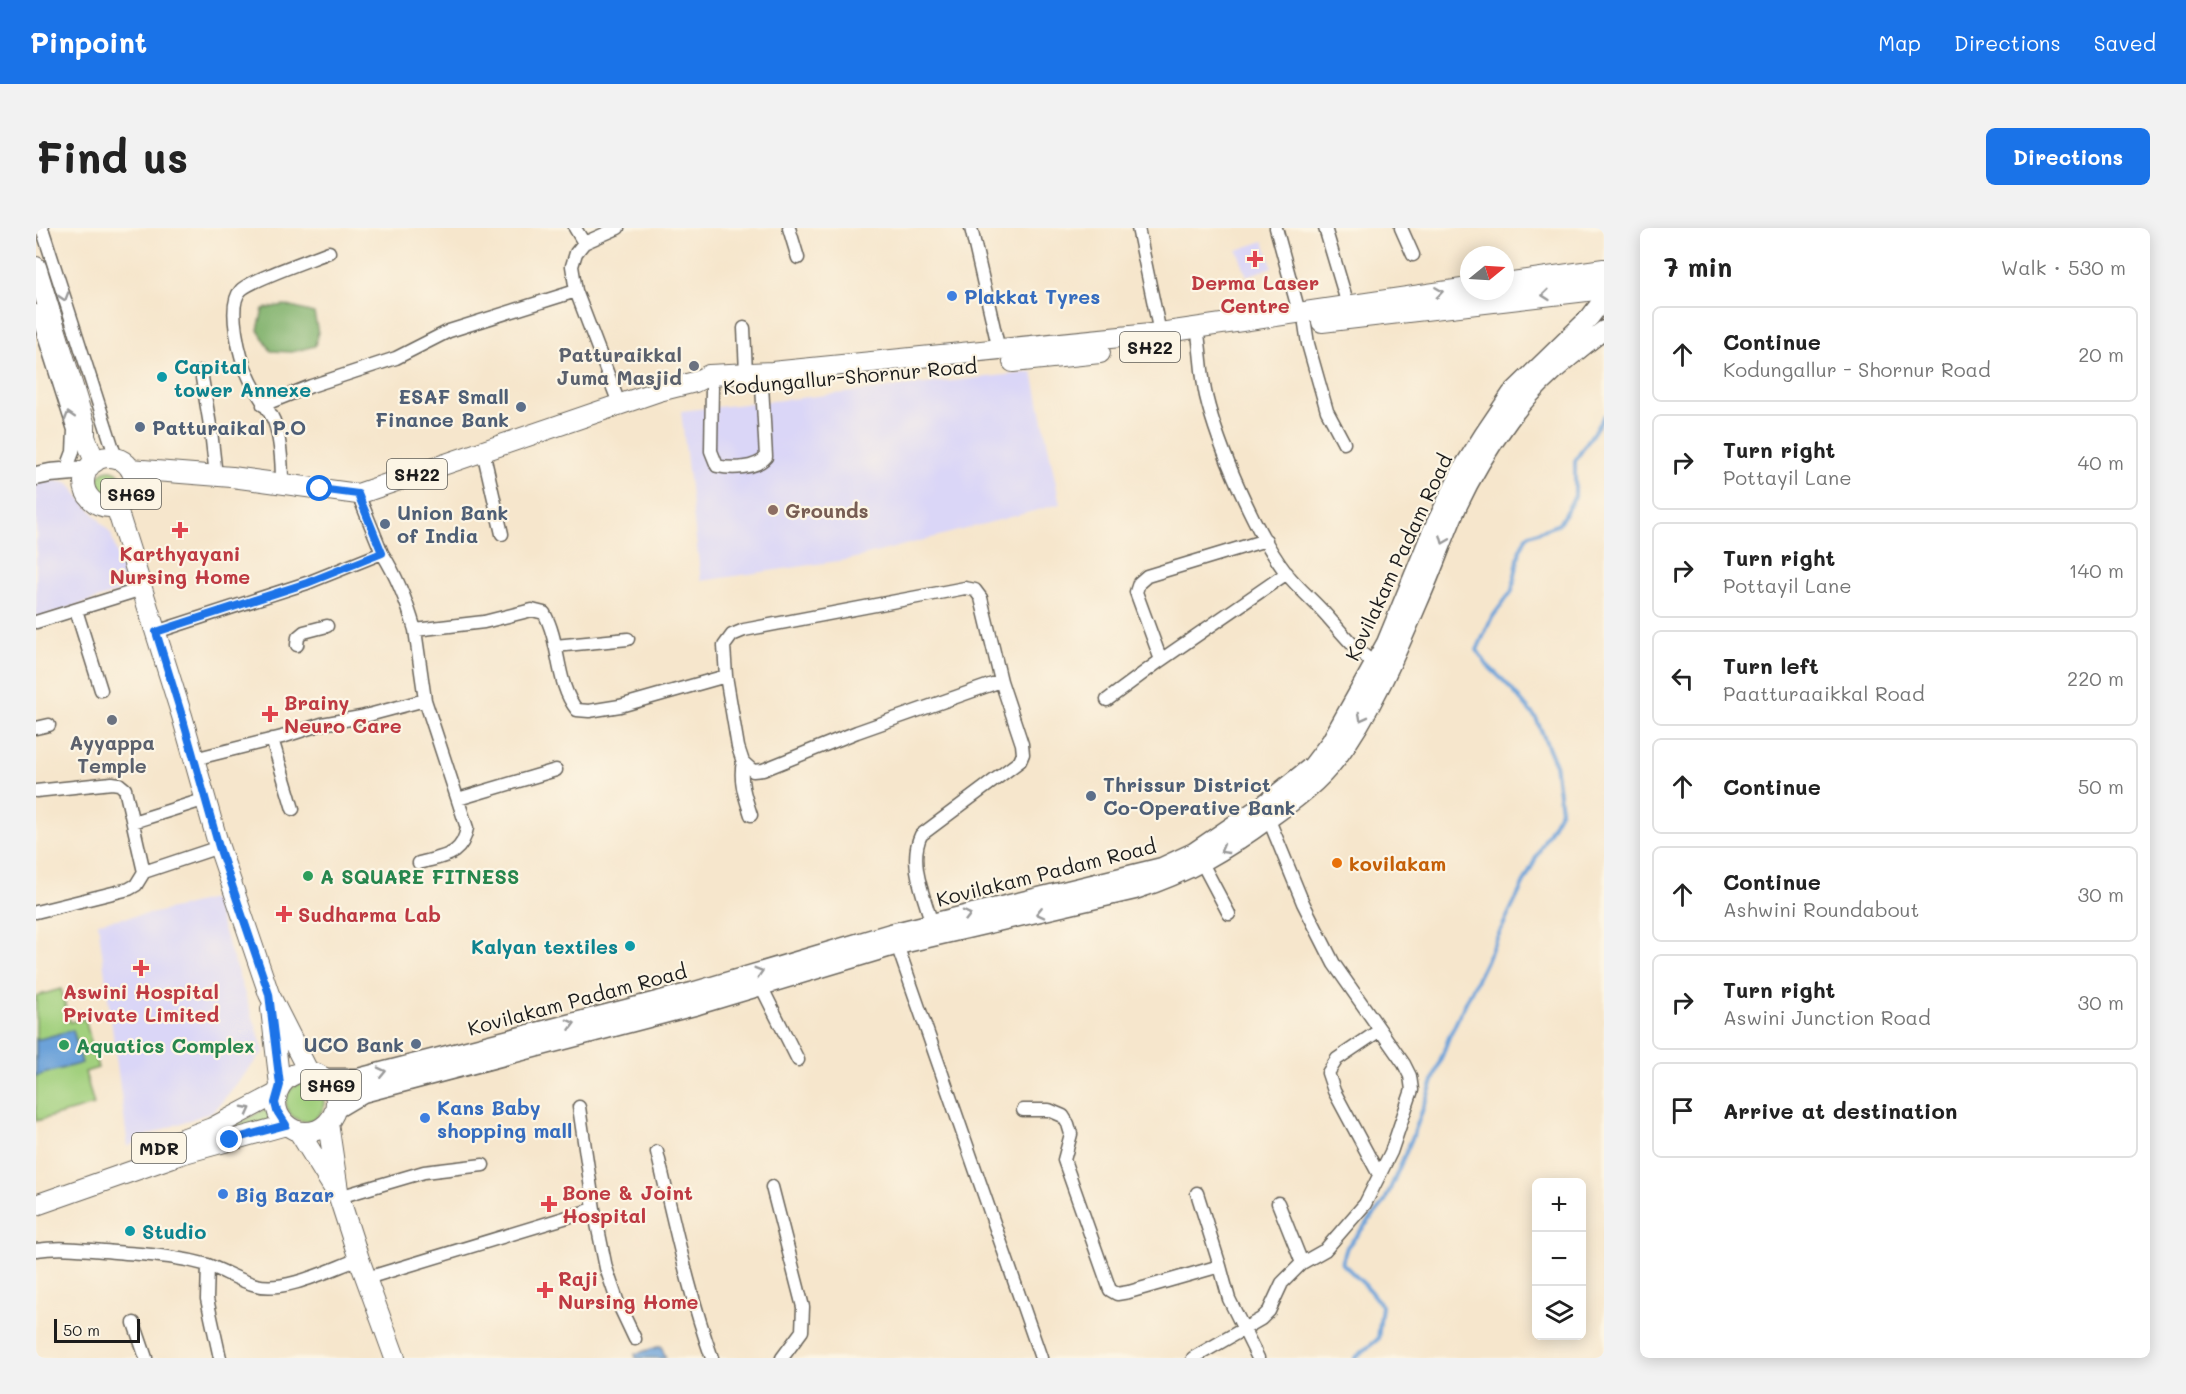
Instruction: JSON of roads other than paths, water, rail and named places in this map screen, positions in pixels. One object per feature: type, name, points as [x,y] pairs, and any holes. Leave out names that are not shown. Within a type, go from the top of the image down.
[{"type":"main road","name":"SH69","points":[[36,267],[85,426],[85,438],[107,463],[133,477],[134,487],[124,502],[116,506],[104,507],[89,497],[85,486],[107,463]]},
{"type":"main road","name":"Kodungallur-Shornur Road","points":[[703,385],[709,375],[754,379],[811,378],[1056,358],[1302,318],[1428,308],[1604,281]]},
{"type":"main road","points":[[1514,283],[1604,281]]},
{"type":"main road","name":"Kovilakam Padam Road","points":[[1381,667],[1386,643],[1432,531],[1464,466],[1511,394],[1590,317],[1599,305],[1604,281]]},
{"type":"main road","name":"Kodungallur-Shornur Road","points":[[1302,318],[1348,305],[1460,289]]},
{"type":"main road","name":"Kovilakam Padam Road","points":[[316,1075],[358,1078],[894,939],[1135,890],[1169,879],[1202,863],[1237,842],[1312,766],[1331,741],[1407,630],[1458,505],[1481,463],[1510,418],[1568,357],[1604,330]]},
{"type":"main road","name":"Kodungallur-Shornur Road","points":[[754,379],[1161,333],[1198,334]]},
{"type":"main road","name":"SH22","points":[[107,463],[358,494],[659,391],[703,385]]},
{"type":"main road","points":[[36,476],[65,473],[107,463]]},
{"type":"main road","name":"SH69","points":[[116,506],[156,632],[219,847],[269,994],[316,1075],[335,1092],[332,1116],[339,1197],[395,1358]]},
{"type":"main road","name":"Kovilakam Padam Road","points":[[332,1116],[363,1093],[617,1028],[761,986],[932,924],[1162,867],[1266,812]]},
{"type":"main road","name":"SH69","points":[[269,994],[278,1090],[277,1111],[339,1197]]},
{"type":"main road","name":"SH69","points":[[278,1090],[288,1077],[297,1073],[316,1075]]},
{"type":"main road","name":"MDR","points":[[174,1152],[278,1090]]},
{"type":"main road","name":"SH69","points":[[292,1129],[309,1132],[319,1130],[332,1116]]},
{"type":"main road","name":"MDR","points":[[44,1195],[174,1152],[292,1129]]},
{"type":"street","points":[[42,228],[41,243],[90,380],[107,463]]},
{"type":"street","points":[[575,228],[585,243]]},
{"type":"street","points":[[618,228],[585,243],[576,253],[572,266],[576,291],[620,406]]},
{"type":"street","points":[[789,228],[798,258]]},
{"type":"street","points":[[971,228],[999,350]]},
{"type":"street","points":[[1138,228],[1161,333]]},
{"type":"street","points":[[1276,228],[1327,411],[1344,443]]},
{"type":"street","points":[[1325,228],[1348,305]]},
{"type":"street","points":[[1401,228],[1413,255]]},
{"type":"street","points":[[282,484],[282,463],[273,420],[263,405],[241,359],[235,317],[236,298],[242,288],[258,280],[329,252]]},
{"type":"street","points":[[263,405],[396,357],[448,331],[576,291]]},
{"type":"street","points":[[36,311],[74,430],[73,452],[65,473]]},
{"type":"street","points":[[703,385],[711,451],[717,466],[727,468],[761,464],[766,458],[744,328]]},
{"type":"street","points":[[1198,334],[1206,395],[1222,446],[1266,540],[1287,573],[1347,637],[1381,667]]},
{"type":"street","points":[[201,372],[216,476]]},
{"type":"street","points":[[483,451],[502,534]]},
{"type":"street","points":[[358,494],[382,553],[395,573],[408,604],[415,630],[425,700],[467,828],[465,840],[460,849],[449,855],[418,863]]},
{"type":"street","points":[[1161,660],[1136,592],[1139,583],[1147,576],[1266,540]]},
{"type":"street","points":[[156,632],[307,583],[382,553]]},
{"type":"street","points":[[1107,700],[1287,573]]},
{"type":"street","points":[[751,815],[745,798],[741,773],[743,762],[738,747],[726,676],[724,646],[732,635],[744,630],[965,588],[975,590],[981,598],[1001,681],[1022,744],[1023,754],[1020,761],[921,835],[915,846],[915,861],[932,924]]},
{"type":"street","points":[[36,622],[142,589]]},
{"type":"street","points":[[76,610],[101,690]]},
{"type":"street","points":[[415,630],[484,622],[532,610],[544,613],[550,625],[568,699],[578,710],[589,711],[620,706],[726,676]]},
{"type":"street","points":[[297,645],[298,637],[304,632],[327,626]]},
{"type":"street","points":[[555,646],[628,639]]},
{"type":"street","points":[[743,762],[753,771],[763,770],[856,732],[1001,681]]},
{"type":"street","points":[[194,759],[322,724],[361,717],[425,700]]},
{"type":"street","points":[[36,728],[49,725]]},
{"type":"street","points":[[272,739],[293,809]]},
{"type":"street","points":[[458,799],[556,770]]},
{"type":"street","points":[[36,790],[119,784],[125,789],[144,872]]},
{"type":"street","points":[[133,822],[206,799]]},
{"type":"street","points":[[1193,1358],[1261,1319],[1269,1311],[1282,1283],[1302,1263],[1325,1250],[1365,1204],[1391,1152],[1412,1090],[1410,1076],[1334,964],[1303,903],[1266,812]]},
{"type":"street","points":[[36,912],[129,889],[136,885],[144,872],[219,847]]},
{"type":"street","points":[[1202,863],[1229,914]]},
{"type":"street","points":[[894,939],[956,1112],[968,1156],[989,1208],[1018,1299],[1041,1358]]},
{"type":"street","points":[[761,986],[798,1060]]},
{"type":"street","points":[[1379,1175],[1334,1091],[1328,1073],[1337,1059],[1380,1030]]},
{"type":"street","points":[[579,1107],[594,1209],[606,1268],[634,1339]]},
{"type":"street","points":[[1023,1110],[1049,1110],[1063,1116],[1068,1124],[1071,1134],[1064,1160],[1110,1290],[1117,1294],[1129,1293],[1220,1266]]},
{"type":"street","points":[[657,1152],[699,1322],[712,1358]]},
{"type":"street","points":[[339,1197],[424,1172],[483,1165]]},
{"type":"street","points":[[772,1187],[803,1307],[802,1331],[782,1358]]},
{"type":"street","points":[[1197,1193],[1229,1299],[1258,1358]]},
{"type":"street","points":[[1278,1203],[1302,1263]]},
{"type":"street","points":[[367,1278],[594,1209]]},
{"type":"street","points":[[36,1250],[56,1247],[82,1248],[181,1257],[208,1265],[256,1285],[271,1287],[299,1281],[359,1259]]},
{"type":"street","points":[[208,1265],[207,1299],[220,1358]]},
{"type":"street","points":[[134,1323],[146,1358]]},
{"type":"water","points":[[73,1030],[82,1063],[36,1076],[36,1040]]},
{"type":"water","points":[[661,1346],[666,1358],[636,1358],[635,1354]]},
{"type":"waterway","points":[[1355,1358],[1378,1339],[1382,1306],[1365,1285],[1342,1263],[1347,1247],[1384,1203],[1413,1136],[1449,1037],[1561,810],[1555,763],[1536,718],[1487,665],[1477,650],[1491,619],[1512,591],[1520,550],[1527,536],[1559,524],[1575,496],[1575,461],[1604,416]]},
{"type":"place","name":"Derma Laser Centre","points":[[1255,259]]},
{"type":"place","name":"Plakkat Tyres","points":[[952,296]]},
{"type":"place","name":"Patturaikkal Juma Masjid","points":[[694,366]]},
{"type":"place","name":"Capital tower Annexe","points":[[162,377]]},
{"type":"place","name":"ESAF Small Finance Bank","points":[[521,407]]},
{"type":"place","name":"Patturaikal P.O","points":[[140,427]]},
{"type":"place","name":"Grounds","points":[[773,510]]},
{"type":"place","name":"Union Bank of India","points":[[385,524]]},
{"type":"place","name":"Karthyayani Nursing Home","points":[[180,530]]},
{"type":"place","name":"Brainy Neuro Care","points":[[270,714]]},
{"type":"place","name":"Ayyappa Temple","points":[[112,720]]},
{"type":"place","name":"Thrissur District Co-Operative Bank","points":[[1091,796]]},
{"type":"place","name":"kovilakam","points":[[1337,863]]},
{"type":"place","name":"A SQUARE FITNESS","points":[[308,876]]},
{"type":"place","name":"Sudharma Lab","points":[[284,914]]},
{"type":"place","name":"Kalyan textiles","points":[[630,946]]},
{"type":"place","name":"Aswini Hospital Private Limited","points":[[141,968]]},
{"type":"place","name":"UCO Bank","points":[[416,1044]]},
{"type":"place","name":"Aquatics Complex","points":[[64,1045]]},
{"type":"place","name":"Kans Baby shopping mall","points":[[425,1118]]},
{"type":"place","name":"Big Bazar","points":[[223,1194]]},
{"type":"place","name":"Bone & Joint Hospital","points":[[549,1204]]},
{"type":"place","name":"Studio","points":[[130,1231]]},
{"type":"place","name":"Raji Nursing Home","points":[[545,1290]]}]
